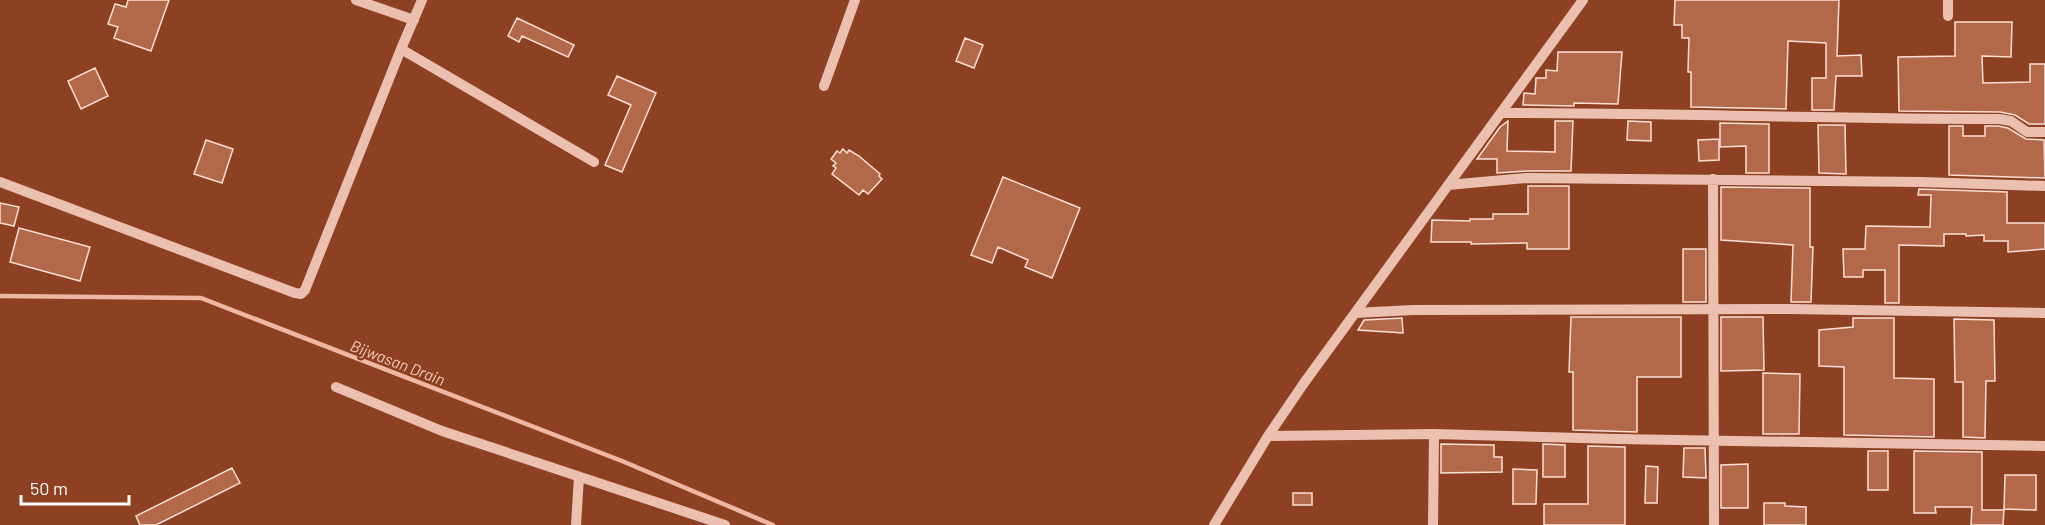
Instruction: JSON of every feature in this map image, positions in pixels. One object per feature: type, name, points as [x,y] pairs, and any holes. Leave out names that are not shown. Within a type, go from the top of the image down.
[{"type":"street","points":[[356,0],[414,20]]},
{"type":"street","points":[[0,182],[220,266],[302,294],[400,49],[422,0]]},
{"type":"street","points":[[824,86],[855,0]]},
{"type":"street","points":[[1214,525],[1268,436],[1583,0]]},
{"type":"street","points":[[1948,0],[1948,16]]},
{"type":"street","points":[[400,49],[594,162]]},
{"type":"street","points":[[1501,113],[1999,119],[2011,122],[2027,132],[2045,132]]},
{"type":"street","points":[[1448,185],[1527,178],[2045,186]]},
{"type":"street","points":[[1713,180],[1714,525]]},
{"type":"street","points":[[1355,313],[1413,310],[1714,309],[2045,313]]},
{"type":"street","points":[[336,387],[442,431],[725,525]]},
{"type":"street","points":[[1268,436],[1434,434],[2045,446]]},
{"type":"street","points":[[1433,525],[1434,434]]},
{"type":"street","points":[[576,525],[579,477]]},
{"type":"building","points":[[128,0],[169,0],[151,51],[114,38],[118,27],[108,24],[115,4],[126,7]]},
{"type":"building","points":[[1675,0],[1839,0],[1837,56],[1861,55],[1862,76],[1836,76],[1834,110],[1812,110],[1812,78],[1826,78],[1826,43],[1788,41],[1786,109],[1691,107],[1691,72],[1688,72],[1689,38],[1682,38],[1682,25],[1674,25]]},
{"type":"building","points":[[517,18],[574,45],[568,57],[522,36],[519,42],[508,36]]},
{"type":"building","points":[[1955,22],[2012,22],[2011,57],[1982,56],[1983,83],[2030,82],[2030,64],[2045,64],[2045,124],[2029,124],[2015,115],[2000,112],[1899,111],[1898,57],[1955,56]]},
{"type":"building","points":[[965,38],[983,45],[974,68],[956,61]]},
{"type":"building","points":[[1558,52],[1622,52],[1618,104],[1523,105],[1524,93],[1535,94],[1536,78],[1546,78],[1546,70],[1557,71]]},
{"type":"building","points":[[95,68],[108,96],[81,109],[68,81]]},
{"type":"building","points":[[617,76],[656,93],[622,172],[605,165],[631,105],[608,95]]},
{"type":"building","points":[[1508,121],[1507,151],[1555,152],[1555,121],[1573,121],[1571,171],[1497,173],[1497,159],[1477,159],[1500,127]]},
{"type":"building","points":[[1628,121],[1651,122],[1651,141],[1627,140]]},
{"type":"building","points":[[1720,123],[1769,124],[1769,173],[1746,173],[1746,146],[1720,147]]},
{"type":"building","points":[[1818,125],[1845,125],[1846,174],[1819,173]]},
{"type":"building","points":[[1949,126],[1963,126],[1963,136],[1985,136],[1985,126],[1998,126],[2008,128],[2026,139],[2044,140],[2045,178],[1949,175]]},
{"type":"building","points":[[1719,139],[1719,160],[1699,161],[1698,140]]},
{"type":"building","points":[[206,140],[233,149],[222,183],[194,174]]},
{"type":"building","points":[[843,149],[847,153],[849,150],[859,156],[880,174],[882,179],[868,194],[863,190],[859,195],[832,174],[836,163],[831,159],[837,151],[840,153]]},
{"type":"building","points":[[1003,177],[1080,208],[1052,278],[1025,267],[1028,260],[998,247],[992,263],[971,255]]},
{"type":"building","points":[[1528,186],[1569,186],[1569,249],[1527,249],[1527,243],[1431,242],[1432,220],[1470,221],[1470,219],[1493,219],[1493,214],[1528,214]]},
{"type":"building","points":[[1721,187],[1810,188],[1810,247],[1813,247],[1811,302],[1791,302],[1793,245],[1721,240]]},
{"type":"building","points":[[1919,189],[2007,192],[2007,223],[2045,223],[2045,249],[2008,252],[2008,241],[1984,241],[1984,235],[1966,236],[1966,234],[1944,234],[1944,246],[1899,245],[1899,303],[1885,303],[1885,270],[1863,270],[1863,277],[1844,277],[1843,249],[1865,249],[1866,226],[1930,227],[1931,195],[1918,195]]},
{"type":"building","points":[[0,203],[19,207],[14,226],[0,223]]},
{"type":"building","points":[[19,228],[90,247],[80,281],[10,262]]},
{"type":"building","points":[[1683,249],[1706,249],[1706,302],[1683,302]]},
{"type":"building","points":[[1571,317],[1681,317],[1681,377],[1637,377],[1637,432],[1573,430],[1573,372],[1569,372]]},
{"type":"building","points":[[1721,317],[1763,317],[1764,370],[1721,371]]},
{"type":"building","points":[[1402,318],[1403,333],[1358,330],[1364,320]]},
{"type":"building","points":[[1853,318],[1894,318],[1894,378],[1934,379],[1934,437],[1844,435],[1844,367],[1819,366],[1819,330],[1853,327]]},
{"type":"building","points":[[1954,319],[1994,320],[1995,381],[1986,381],[1985,438],[1963,437],[1963,382],[1955,382]]},
{"type":"building","points":[[1763,373],[1800,374],[1799,434],[1763,434]]},
{"type":"building","points":[[1441,444],[1494,445],[1494,457],[1502,457],[1502,472],[1441,473]]},
{"type":"building","points":[[1543,444],[1565,445],[1565,477],[1543,477]]},
{"type":"building","points":[[1588,446],[1625,447],[1625,525],[1544,525],[1544,504],[1588,504]]},
{"type":"building","points":[[1684,448],[1705,448],[1706,478],[1683,477]]},
{"type":"building","points":[[1868,451],[1888,451],[1888,490],[1868,490]]},
{"type":"building","points":[[1914,451],[1982,452],[1982,510],[2004,510],[2003,525],[1971,525],[1972,507],[1935,507],[1936,513],[1914,513]]},
{"type":"building","points":[[1748,464],[1748,508],[1721,508],[1721,465]]},
{"type":"building","points":[[1646,466],[1658,467],[1657,503],[1645,503]]},
{"type":"building","points":[[232,468],[240,483],[156,525],[140,525],[136,516]]},
{"type":"building","points":[[1513,469],[1537,470],[1536,504],[1513,504]]},
{"type":"building","points":[[2005,475],[2036,475],[2036,510],[2004,509]]},
{"type":"building","points":[[1293,493],[1312,493],[1312,505],[1293,505]]},
{"type":"building","points":[[1764,503],[1785,503],[1785,506],[1806,507],[1806,525],[1764,525]]},
{"type":"waterway","name":"Bijwasan Drain","points":[[0,296],[201,298],[622,461],[773,525]]}]
